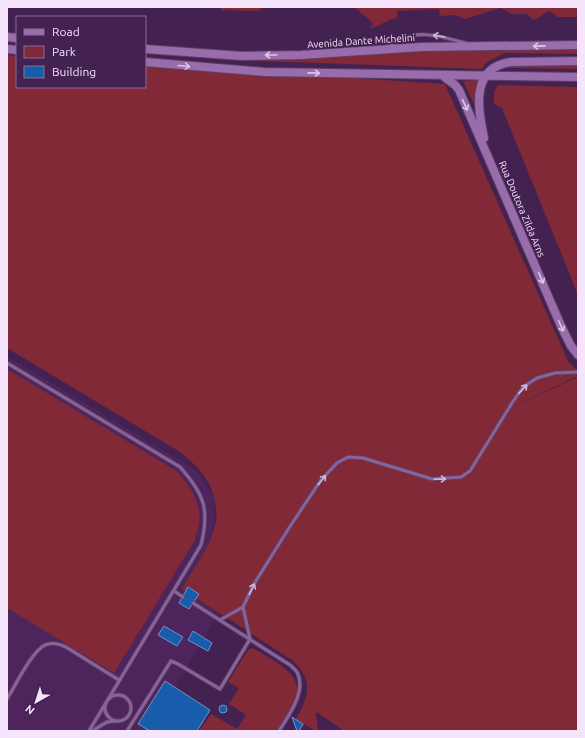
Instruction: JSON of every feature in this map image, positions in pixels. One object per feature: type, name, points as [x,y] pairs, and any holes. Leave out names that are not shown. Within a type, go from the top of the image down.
[{"type":"main road","name":"Avenida Dante Michelini","points":[[146,49],[242,56],[301,55],[422,47],[578,45]]},
{"type":"main road","points":[[487,152],[478,100],[481,86],[486,76],[497,66],[503,63],[578,61]]},
{"type":"main road","points":[[146,62],[265,72],[578,77]]},
{"type":"main road","name":"Rua Doutora Zilda Arns","points":[[442,74],[455,85],[458,90],[487,152],[561,326],[571,346],[578,355]]},
{"type":"lane","points":[[385,50],[401,38],[411,35],[445,37],[476,47]]},
{"type":"lane","points":[[7,363],[180,467],[192,480],[204,503],[206,518],[205,531],[201,545],[88,731]]},
{"type":"lane","points":[[220,620],[243,607],[254,584],[289,528],[321,480],[336,463],[348,457],[363,458],[432,479],[461,477],[470,471],[523,387],[537,378],[554,373],[578,372]]},
{"type":"lane","points":[[174,591],[183,597]]},
{"type":"lane","points":[[193,603],[290,665],[297,672],[299,688],[298,696],[279,731]]},
{"type":"lane","points":[[127,731],[171,661],[220,689],[250,639],[243,607]]},
{"type":"lane","points":[[7,699],[32,657],[46,645],[60,645],[119,680]]},
{"type":"lane","points":[[118,694],[130,702],[131,707],[128,716],[120,721],[114,720],[110,718],[105,711],[106,702],[113,695],[118,694]]},
{"type":"lane","points":[[92,731],[107,722],[114,720]]},
{"type":"shaded area","points":[[7,356],[196,470],[215,499],[214,524],[208,546],[224,604],[149,731],[7,731]]},
{"type":"green space","points":[[221,7],[263,7],[259,11],[221,10]]},
{"type":"green space","points":[[354,7],[578,7],[578,17],[558,17],[549,11],[534,20],[527,14],[512,14],[500,8],[465,19],[456,15],[440,16],[439,9],[397,11],[397,18],[390,19],[370,28],[373,23]]},
{"type":"green space","points":[[578,47],[578,54],[505,53],[487,62],[482,69],[207,59],[208,56]]},
{"type":"green space","points":[[7,55],[16,56],[16,88],[146,88],[146,64],[445,84],[568,361],[578,371],[578,376],[502,412],[578,377],[578,731],[344,731],[317,712],[318,731],[304,724],[299,731],[303,724],[296,719],[304,703],[307,688],[304,674],[299,667],[292,660],[196,598],[198,593],[189,587],[186,592],[182,589],[206,548],[214,530],[216,520],[215,500],[209,484],[200,470],[180,452],[7,348]]},
{"type":"green space","points":[[578,64],[578,69],[504,68],[508,65]]},
{"type":"green space","points":[[479,80],[475,94],[476,104],[474,104],[463,81]]},
{"type":"green space","points":[[498,85],[578,87],[578,295],[502,108],[494,104],[494,92]]},
{"type":"green space","points":[[7,369],[175,470],[186,481],[197,501],[199,509],[199,524],[195,540],[114,673],[7,608]]},
{"type":"green space","points":[[253,648],[285,668],[292,675],[296,683],[297,691],[295,701],[287,716],[277,731],[199,731],[211,714],[237,729],[246,715],[229,704],[239,688],[228,682],[248,650]]},
{"type":"building","points":[[188,587],[199,594],[189,609],[179,603]]},
{"type":"building","points":[[164,626],[183,637],[177,646],[158,635]]},
{"type":"building","points":[[193,631],[212,643],[208,651],[188,640]]},
{"type":"building","points":[[165,681],[210,710],[197,731],[150,731],[138,724]]},
{"type":"building","points":[[223,705],[226,706],[226,712],[223,713],[220,712],[219,709],[220,706]]},
{"type":"building","points":[[292,717],[303,724],[299,731],[297,731]]}]
